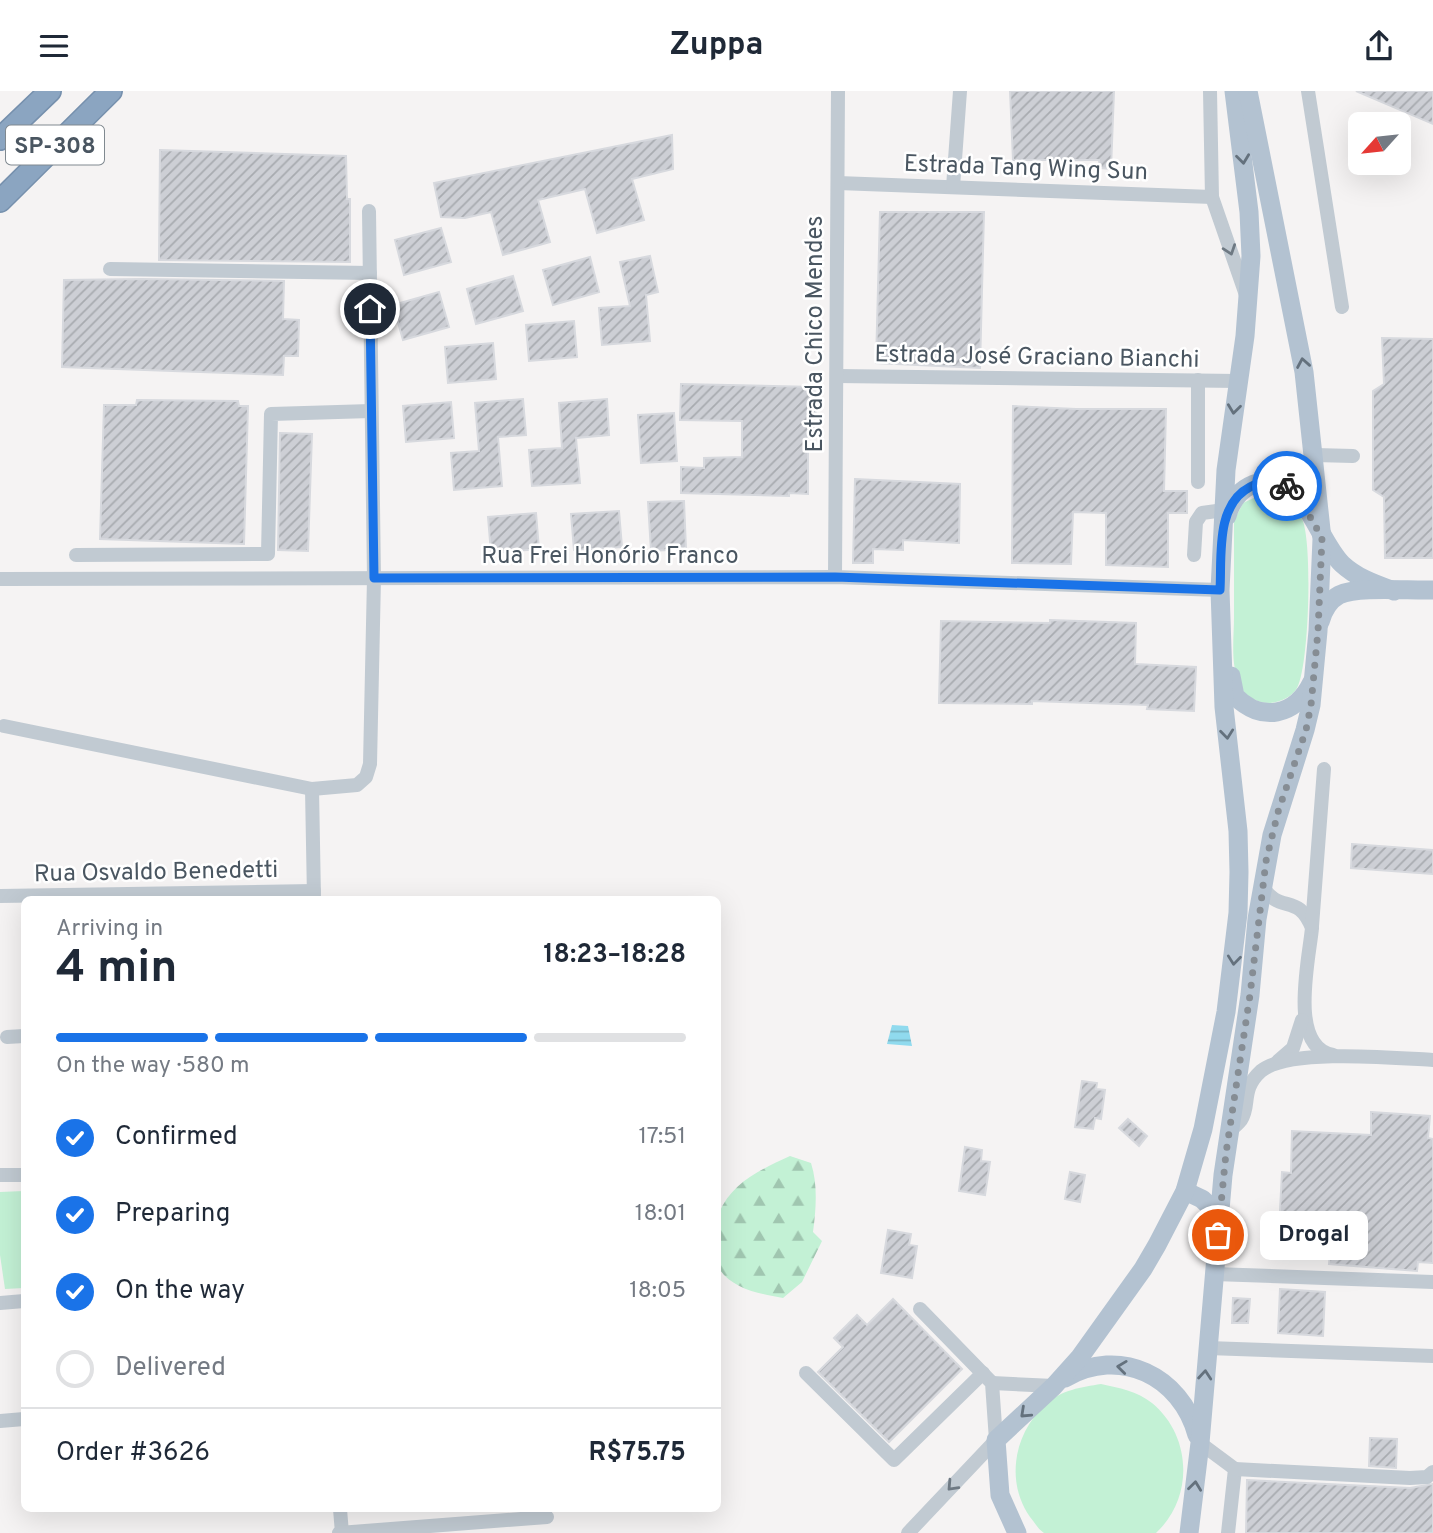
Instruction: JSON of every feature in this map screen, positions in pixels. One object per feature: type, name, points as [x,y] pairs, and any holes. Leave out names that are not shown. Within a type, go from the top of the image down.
[{"type":"highway","name":"SP-308","points":[[0,139],[50,91]]},
{"type":"highway","name":"SP-308","points":[[0,201],[111,91]]},
{"type":"main road","points":[[1017,1533],[1000,1495],[996,1440],[1054,1386],[1080,1357],[1143,1269],[1185,1191],[1215,1075],[1231,978],[1238,913],[1238,831],[1224,707],[1220,590],[1226,470],[1249,303],[1251,256],[1249,212],[1234,91]]},
{"type":"main road","points":[[1188,1532],[1200,1443],[1219,1215],[1250,995],[1262,886],[1278,812],[1306,730],[1318,631],[1322,538],[1304,372],[1248,91]]},
{"type":"main road","points":[[1223,536],[1232,501],[1243,490],[1266,481],[1290,488],[1299,497],[1322,538],[1340,562],[1353,574],[1394,591]]},
{"type":"main road","points":[[1318,631],[1323,611],[1340,594],[1366,590],[1433,590]]},
{"type":"main road","points":[[1222,637],[1230,656],[1235,696],[1252,710],[1273,713],[1285,710],[1301,699],[1314,677]]},
{"type":"main road","points":[[1185,1191],[1202,1199],[1219,1215]]},
{"type":"main road","points":[[1054,1386],[1089,1367],[1118,1366],[1142,1371],[1166,1383],[1175,1393],[1193,1420],[1200,1443]]},
{"type":"street","name":"Estrada Chico Mendes","points":[[835,577],[838,91]]},
{"type":"street","points":[[953,187],[960,91]]},
{"type":"street","points":[[1210,91],[1212,197],[1249,303]]},
{"type":"street","points":[[1308,91],[1342,307]]},
{"type":"street","name":"Estrada Tang Wing Sun","points":[[838,183],[1212,197]]},
{"type":"street","points":[[4,726],[312,789],[358,785],[366,777],[370,764],[374,578],[369,211]]},
{"type":"street","points":[[110,269],[370,273]]},
{"type":"street","name":"Estrada José Graciano Bianchi","points":[[836,376],[1238,381]]},
{"type":"street","points":[[1198,380],[1198,482]]},
{"type":"street","points":[[76,555],[268,554],[271,414],[371,411]]},
{"type":"street","points":[[1315,455],[1353,456]]},
{"type":"street","points":[[1194,555],[1196,522],[1202,513],[1224,510]]},
{"type":"street","name":"Rua Frei Honório Franco","points":[[0,579],[835,577],[1220,590]]},
{"type":"street","points":[[1324,769],[1305,1008],[1306,1027],[1315,1046],[1327,1054],[1345,1057]]},
{"type":"street","points":[[312,789],[314,895]]},
{"type":"street","points":[[1292,905],[1309,891],[1315,877]]},
{"type":"street","points":[[1262,886],[1275,901],[1300,908],[1312,928]]},
{"type":"street","name":"Rua Osvaldo Benedetti","points":[[0,896],[314,895]]},
{"type":"street","points":[[1229,1131],[1242,1118],[1247,1090],[1262,1071],[1293,1048],[1305,1008]]},
{"type":"street","points":[[7,1037],[21,1036]]},
{"type":"street","points":[[1274,1064],[1289,1060],[1345,1057],[1433,1060]]},
{"type":"street","points":[[0,1175],[21,1175]]},
{"type":"street","points":[[1214,1274],[1433,1282]]},
{"type":"street","points":[[0,1303],[21,1301]]},
{"type":"street","points":[[908,1533],[996,1440],[987,1378],[920,1309]]},
{"type":"street","points":[[1208,1348],[1433,1356]]},
{"type":"street","points":[[806,1373],[894,1460],[987,1378],[1054,1386]]},
{"type":"street","points":[[0,1421],[21,1419]]},
{"type":"street","points":[[1200,1443],[1235,1469],[1410,1478],[1427,1477],[1433,1472]]},
{"type":"street","points":[[1228,1533],[1235,1469]]},
{"type":"street","points":[[340,1512],[341,1533],[547,1517]]},
{"type":"green space","points":[[1260,495],[1280,497],[1294,507],[1302,519],[1308,552],[1307,632],[1301,676],[1292,694],[1270,703],[1252,699],[1242,689],[1235,669],[1233,651],[1234,521],[1243,503]]},
{"type":"green space","points":[[790,1156],[811,1163],[816,1188],[813,1232],[822,1241],[802,1282],[783,1298],[747,1289],[730,1281],[721,1270],[721,1209],[740,1185]]},
{"type":"green space","points":[[21,1191],[21,1288],[5,1289],[0,1255],[0,1192]]},
{"type":"green space","points":[[1101,1384],[1128,1391],[1152,1403],[1175,1432],[1183,1467],[1177,1503],[1156,1533],[1044,1533],[1030,1517],[1017,1488],[1020,1443],[1035,1416],[1052,1399],[1072,1390]]},
{"type":"water","points":[[892,1025],[908,1026],[912,1046],[887,1044]]},
{"type":"building","points":[[1010,91],[1114,91],[1111,169],[1100,168],[1099,160],[1013,160]]},
{"type":"building","points":[[1356,91],[1433,91],[1433,124],[1411,115],[1411,112],[1405,112]]},
{"type":"building","points":[[672,135],[673,169],[632,179],[644,220],[597,233],[585,189],[538,200],[550,242],[503,255],[491,212],[465,218],[441,217],[434,183]]},
{"type":"building","points":[[160,150],[346,156],[347,199],[350,199],[350,262],[159,260]]},
{"type":"building","points":[[880,212],[984,212],[980,368],[876,363]]},
{"type":"building","points":[[441,228],[451,262],[404,275],[395,240]]},
{"type":"building","points":[[650,256],[658,292],[646,295],[650,341],[602,345],[599,308],[630,306],[620,262]]},
{"type":"building","points":[[590,257],[599,292],[553,305],[543,270]]},
{"type":"building","points":[[513,276],[523,311],[476,324],[467,289]]},
{"type":"building","points":[[64,280],[284,281],[283,319],[299,320],[298,356],[284,356],[283,375],[62,367]]},
{"type":"building","points":[[439,292],[449,327],[403,340],[393,305]]},
{"type":"building","points":[[574,321],[577,357],[529,361],[526,325]]},
{"type":"building","points":[[1382,338],[1433,339],[1433,558],[1385,558],[1384,497],[1373,490],[1373,391],[1384,384]]},
{"type":"building","points":[[493,343],[496,379],[448,383],[445,347]]},
{"type":"building","points":[[681,384],[815,387],[816,433],[808,433],[808,494],[789,493],[789,496],[681,493],[681,467],[704,468],[704,458],[742,457],[742,421],[680,420]]},
{"type":"building","points":[[523,399],[526,435],[498,437],[502,486],[454,490],[451,453],[479,451],[475,403]]},
{"type":"building","points":[[607,399],[609,435],[576,438],[580,483],[532,486],[529,450],[562,448],[559,403]]},
{"type":"building","points":[[137,400],[238,401],[239,406],[248,406],[244,544],[100,539],[104,405],[136,405]]},
{"type":"building","points":[[451,402],[454,438],[406,442],[403,406]]},
{"type":"building","points":[[1013,406],[1166,409],[1164,491],[1187,491],[1187,513],[1168,513],[1168,567],[1106,565],[1106,513],[1073,512],[1071,564],[1012,563]]},
{"type":"building","points":[[674,413],[677,461],[641,463],[638,415]]},
{"type":"building","points":[[280,433],[312,434],[308,551],[278,550]]},
{"type":"building","points":[[855,479],[960,484],[959,543],[903,540],[903,550],[873,549],[873,563],[853,563]]},
{"type":"building","points":[[684,501],[686,549],[651,551],[648,502]]},
{"type":"building","points":[[619,511],[622,547],[574,550],[571,514]]},
{"type":"building","points":[[536,513],[539,549],[491,553],[488,517]]},
{"type":"building","points":[[1050,620],[1136,623],[1135,664],[1196,667],[1194,711],[1147,709],[1148,705],[1032,701],[1032,704],[939,703],[941,621],[1050,623]]},
{"type":"building","points":[[1352,844],[1433,850],[1433,874],[1351,868]]},
{"type":"building","points":[[1082,1081],[1097,1083],[1096,1089],[1105,1090],[1101,1119],[1095,1118],[1093,1129],[1075,1127]]},
{"type":"building","points":[[1371,1112],[1430,1116],[1428,1138],[1433,1139],[1433,1263],[1418,1262],[1417,1271],[1329,1264],[1330,1252],[1278,1248],[1282,1172],[1291,1173],[1292,1131],[1371,1135]]},
{"type":"building","points":[[1128,1119],[1147,1136],[1139,1146],[1119,1128]]},
{"type":"building","points":[[965,1147],[982,1150],[981,1161],[990,1162],[985,1195],[959,1191]]},
{"type":"building","points":[[1070,1172],[1085,1175],[1080,1202],[1065,1199]]},
{"type":"building","points":[[888,1230],[911,1234],[909,1245],[917,1246],[912,1278],[881,1273]]},
{"type":"building","points":[[1280,1289],[1325,1292],[1323,1336],[1278,1333]]},
{"type":"building","points":[[1233,1298],[1250,1299],[1248,1323],[1232,1323]]},
{"type":"building","points":[[893,1299],[962,1369],[889,1442],[818,1372],[843,1347],[834,1338],[857,1315],[867,1325]]},
{"type":"building","points":[[1370,1438],[1397,1439],[1396,1468],[1369,1466]]},
{"type":"building","points":[[1247,1480],[1410,1488],[1433,1484],[1433,1533],[1246,1533]]},
{"type":"way so far","points":[[1218,1235],[1226,1153],[1250,995],[1266,861],[1278,812],[1306,730],[1318,631],[1322,538],[1310,513],[1287,486]]},
{"type":"place","name":"Drogal","points":[[1218,1235]]},
{"type":"route","points":[[370,309],[374,578],[835,577],[1220,590],[1223,536],[1232,501],[1243,490],[1266,481],[1287,486]]}]
